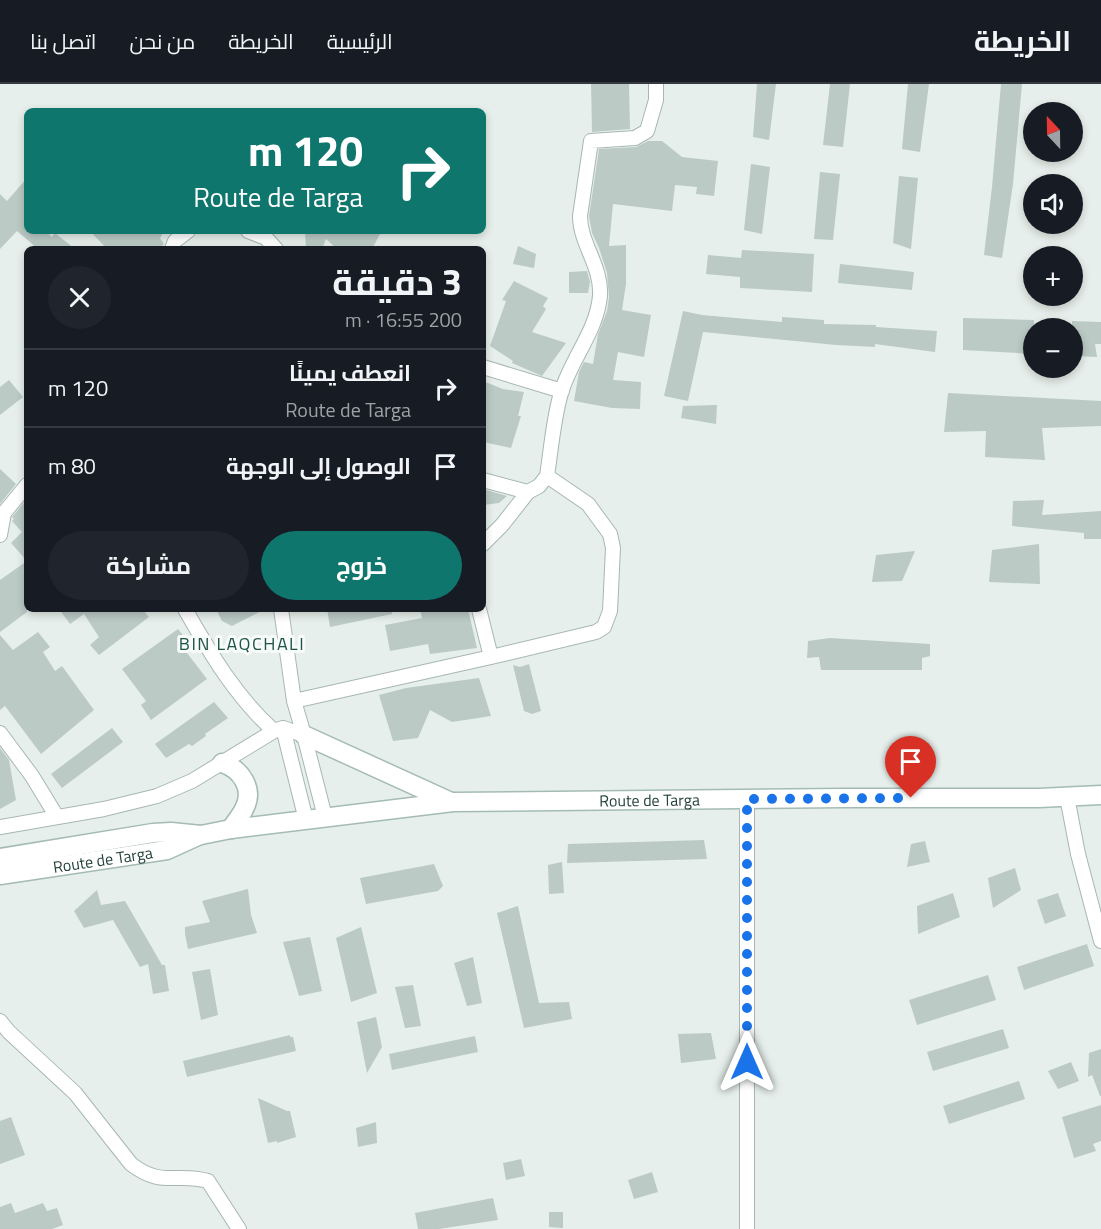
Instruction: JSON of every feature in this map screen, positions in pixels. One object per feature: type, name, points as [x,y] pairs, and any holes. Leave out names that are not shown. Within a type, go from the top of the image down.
[{"type":"main road","points":[[304,735],[453,802]]},
{"type":"main road","points":[[222,763],[232,766],[239,772],[244,779],[248,794],[244,809],[231,829]]},
{"type":"main road","name":"Route de Targa","points":[[0,875],[166,850],[201,835],[231,829],[453,802],[1101,795]]},
{"type":"main road","name":"Route de Targa","points":[[0,858],[161,832],[201,835]]},
{"type":"street","points":[[486,541],[528,492],[539,486],[547,476],[562,391],[592,327],[600,295],[600,279],[594,258],[580,227],[591,141],[635,138],[646,131],[656,100],[656,84]]},
{"type":"street","points":[[174,246],[184,234]]},
{"type":"street","points":[[256,234],[266,238],[273,246]]},
{"type":"street","points":[[486,368],[562,391]]},
{"type":"street","points":[[294,701],[596,632],[604,627],[610,611],[612,548],[610,534],[588,504],[547,476]]},
{"type":"street","points":[[486,481],[528,492]]},
{"type":"street","points":[[0,535],[4,513],[24,489]]},
{"type":"street","points":[[187,612],[206,646],[254,713],[278,730],[304,735]]},
{"type":"street","points":[[281,612],[294,701],[325,817]]},
{"type":"street","points":[[480,612],[491,657]]},
{"type":"street","points":[[0,827],[150,798],[172,791],[278,730]]},
{"type":"street","points":[[278,730],[306,820]]},
{"type":"street","points":[[0,733],[32,776],[57,817]]},
{"type":"street","points":[[1067,797],[1078,854],[1101,941]]},
{"type":"street","points":[[747,799],[747,1229]]},
{"type":"street","points":[[0,1021],[75,1093],[131,1164],[141,1172],[157,1179],[208,1181],[239,1229]]},
{"type":"building","points":[[591,84],[629,84],[630,129],[592,132]]},
{"type":"building","points":[[757,84],[776,84],[769,140],[753,137]]},
{"type":"building","points":[[830,84],[850,84],[843,147],[823,145]]},
{"type":"building","points":[[908,84],[929,84],[920,152],[902,149]]},
{"type":"building","points":[[1001,84],[1022,84],[1013,184],[1002,258],[984,255]]},
{"type":"building","points":[[648,141],[662,141],[682,157],[718,161],[714,196],[696,194],[697,187],[675,185],[672,211],[613,204],[609,246],[626,245],[626,284],[622,310],[651,315],[644,357],[618,352],[613,380],[641,382],[640,409],[612,408],[574,401],[579,372],[584,362],[593,364],[598,334],[607,311],[609,297],[607,273],[592,233],[589,216],[599,149],[636,147]]},
{"type":"building","points":[[751,164],[770,167],[762,234],[744,230]]},
{"type":"building","points":[[820,172],[840,174],[833,240],[814,239]]},
{"type":"building","points":[[899,176],[918,178],[911,249],[893,243]]},
{"type":"building","points":[[24,181],[24,234],[48,234],[52,237],[56,234],[71,246],[34,246],[17,231],[0,249],[0,194],[7,201]]},
{"type":"building","points":[[93,234],[162,234],[160,238],[164,244],[162,246],[104,246]]},
{"type":"building","points":[[305,234],[380,234],[374,246],[334,246],[326,239],[323,246],[306,246]]},
{"type":"building","points":[[518,246],[536,254],[534,268],[513,264]]},
{"type":"building","points":[[742,250],[814,254],[812,292],[740,288],[740,277],[706,274],[708,255],[741,258]]},
{"type":"building","points":[[840,264],[914,272],[912,290],[838,283]]},
{"type":"building","points":[[587,271],[590,282],[588,293],[569,293],[569,272]]},
{"type":"building","points":[[514,281],[548,298],[543,306],[546,309],[532,332],[566,343],[542,376],[512,363],[513,361],[490,346],[506,301],[502,300]]},
{"type":"building","points":[[683,311],[702,315],[782,322],[782,317],[824,320],[824,324],[876,325],[876,327],[937,331],[935,352],[875,344],[875,347],[836,345],[703,332],[688,401],[664,396]]},
{"type":"building","points":[[963,318],[1023,320],[1023,353],[963,350]]},
{"type":"building","points":[[1083,321],[1101,322],[1101,344],[1095,344],[1097,357],[1083,356]]},
{"type":"building","points":[[9,380],[23,397],[0,415],[0,387]]},
{"type":"building","points":[[486,382],[503,389],[524,392],[518,416],[521,416],[511,448],[486,443]]},
{"type":"building","points":[[948,393],[1101,401],[1101,426],[1042,428],[1045,460],[985,457],[986,431],[944,432]]},
{"type":"building","points":[[717,405],[716,424],[681,418],[683,406]]},
{"type":"building","points":[[0,469],[16,484],[0,504]]},
{"type":"building","points":[[486,490],[507,496],[499,503],[486,505]]},
{"type":"building","points":[[1044,500],[1042,515],[1101,511],[1101,539],[1084,539],[1084,533],[1012,526],[1013,501]]},
{"type":"building","points":[[24,503],[24,558],[11,543],[22,532],[12,521],[14,519],[12,517]]},
{"type":"building","points":[[1039,544],[1040,584],[989,582],[992,550]]},
{"type":"building","points":[[915,551],[902,581],[872,582],[876,555]]},
{"type":"building","points":[[24,563],[24,612],[27,612],[0,632],[0,580]]},
{"type":"building","points":[[61,612],[145,612],[149,617],[99,655],[90,645],[99,637],[84,614],[70,624]]},
{"type":"building","points":[[218,612],[259,612],[232,626],[222,621]]},
{"type":"building","points":[[328,612],[392,612],[392,614],[330,627]]},
{"type":"building","points":[[421,612],[469,612],[477,648],[430,654],[428,644],[390,651],[385,625],[422,618]]},
{"type":"building","points":[[178,629],[190,644],[184,649],[207,679],[151,720],[141,705],[146,701],[122,669]]},
{"type":"building","points":[[38,632],[50,647],[43,652],[55,671],[62,666],[94,710],[41,754],[5,706],[0,710],[0,635],[13,650]]},
{"type":"building","points":[[830,638],[930,644],[930,656],[922,658],[922,670],[821,670],[819,657],[807,658],[808,641]]},
{"type":"building","points":[[529,664],[541,711],[532,714],[524,711],[513,665],[520,667]]},
{"type":"building","points":[[479,678],[491,716],[452,722],[430,710],[418,738],[393,741],[379,695],[406,688]]},
{"type":"building","points":[[214,702],[228,718],[192,746],[189,744],[166,758],[155,744]]},
{"type":"building","points":[[112,728],[123,742],[62,788],[51,774]]},
{"type":"building","points":[[0,748],[9,760],[16,800],[0,809]]},
{"type":"building","points":[[704,840],[707,859],[567,863],[568,844]]},
{"type":"building","points":[[925,841],[930,862],[907,867],[911,844]]},
{"type":"building","points":[[562,862],[564,893],[549,894],[548,865]]},
{"type":"building","points":[[434,864],[443,886],[438,891],[366,904],[360,878]]},
{"type":"building","points":[[1015,868],[1021,890],[993,908],[988,878]]},
{"type":"building","points":[[248,889],[251,915],[257,933],[188,949],[185,927],[210,922],[202,901]]},
{"type":"building","points":[[97,890],[101,905],[125,901],[162,965],[165,965],[169,991],[153,994],[148,964],[140,967],[113,920],[84,928],[74,911]]},
{"type":"building","points":[[953,893],[960,917],[918,934],[917,906]]},
{"type":"building","points":[[1058,893],[1066,916],[1045,924],[1037,900]]},
{"type":"building","points":[[518,906],[539,1003],[569,1002],[572,1019],[524,1028],[497,913]]},
{"type":"building","points":[[361,927],[377,993],[351,1002],[336,938]]},
{"type":"building","points":[[310,937],[322,991],[299,996],[283,942]]},
{"type":"building","points":[[1087,944],[1094,966],[1024,990],[1017,967]]},
{"type":"building","points":[[473,957],[482,1003],[467,1006],[454,963]]},
{"type":"building","points":[[210,969],[218,1015],[201,1020],[192,972]]},
{"type":"building","points":[[988,975],[996,1000],[917,1025],[909,1000]]},
{"type":"building","points":[[413,985],[421,1026],[405,1028],[395,987]]},
{"type":"building","points":[[376,1017],[382,1047],[367,1073],[357,1022]]},
{"type":"building","points":[[1003,1029],[1009,1048],[933,1071],[927,1052]]},
{"type":"building","points":[[711,1033],[716,1059],[681,1063],[678,1034]]},
{"type":"building","points":[[290,1035],[293,1037],[296,1051],[187,1077],[183,1061]]},
{"type":"building","points":[[475,1036],[478,1052],[392,1070],[389,1054]]},
{"type":"building","points":[[1101,1049],[1100,1096],[1092,1075],[1088,1077],[1089,1053]]},
{"type":"building","points":[[1071,1062],[1079,1081],[1058,1089],[1048,1071]]},
{"type":"building","points":[[1019,1081],[1025,1099],[949,1124],[943,1106]]},
{"type":"building","points":[[258,1098],[290,1111],[296,1137],[277,1143],[277,1141],[268,1143]]},
{"type":"building","points":[[1101,1105],[1101,1141],[1093,1144],[1096,1151],[1074,1158],[1062,1117]]},
{"type":"building","points":[[11,1117],[25,1155],[0,1164],[0,1121]]},
{"type":"building","points":[[376,1122],[377,1143],[358,1147],[356,1128]]},
{"type":"building","points":[[521,1159],[525,1176],[506,1180],[503,1163]]},
{"type":"building","points":[[652,1172],[658,1192],[634,1199],[628,1180]]},
{"type":"building","points":[[493,1198],[498,1220],[439,1229],[418,1229],[415,1213]]},
{"type":"building","points":[[11,1203],[15,1213],[43,1203],[47,1211],[57,1208],[63,1225],[52,1229],[0,1229],[0,1207]]},
{"type":"building","points":[[549,1212],[563,1212],[563,1228],[549,1227]]},
{"type":"district","name":"BIN LAQCHALI","points":[[242,643]]},
{"type":"route","points":[[747,1062],[747,799],[911,798]]}]
